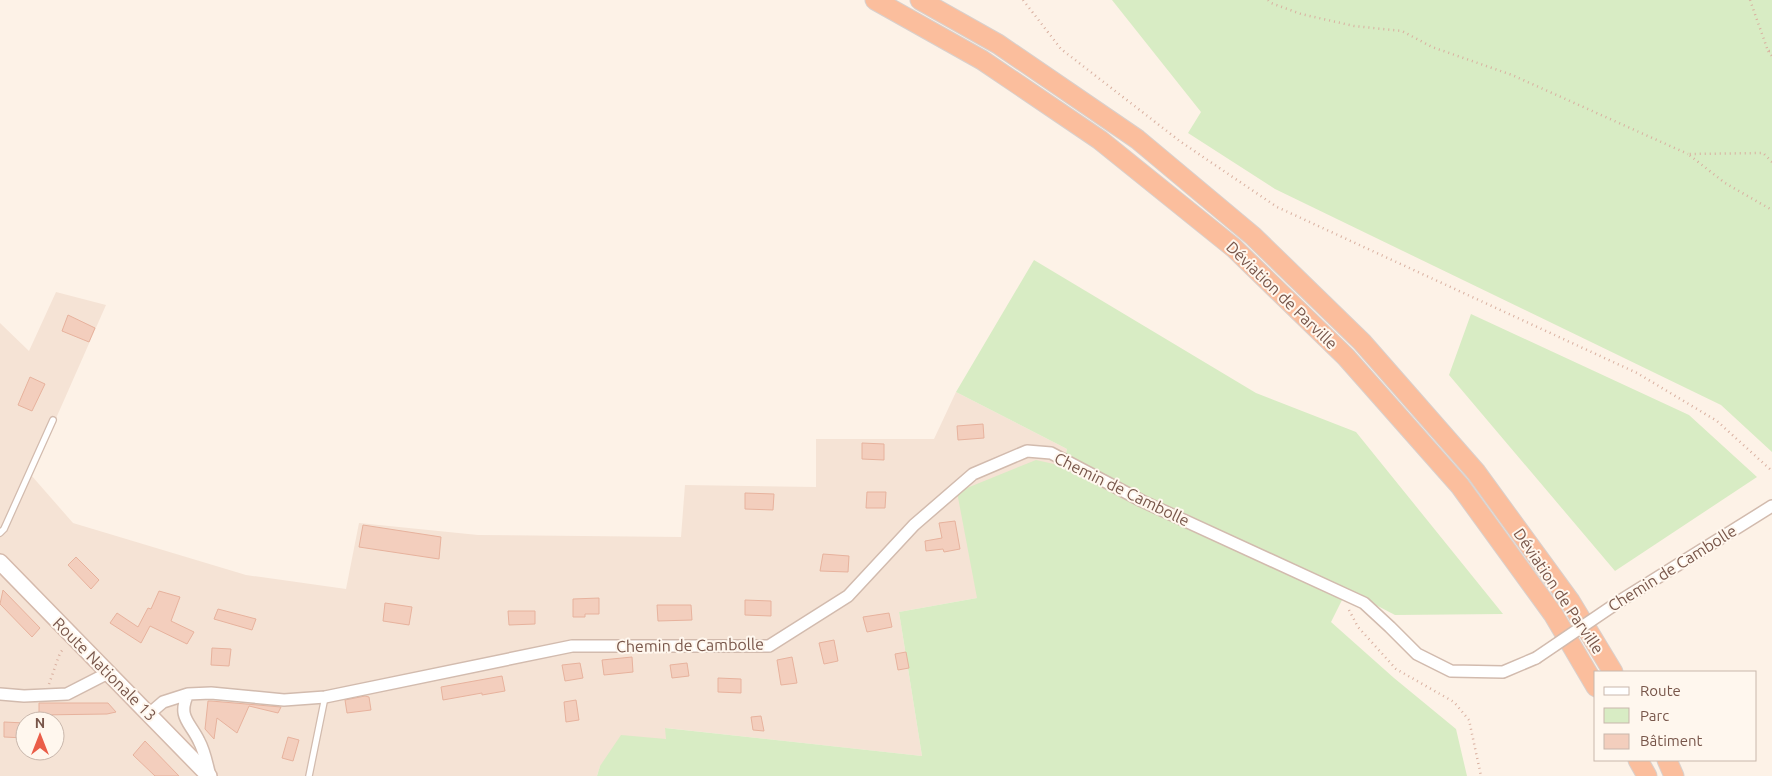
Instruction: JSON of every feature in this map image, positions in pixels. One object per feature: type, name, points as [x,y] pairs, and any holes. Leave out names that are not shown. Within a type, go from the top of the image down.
[{"type":"highway","name":"Déviation de Parville","points":[[875,0],[982,60],[1100,140],[1234,248],[1346,357],[1460,486],[1553,614],[1594,684]]},
{"type":"highway","name":"Déviation de Parville","points":[[920,0],[998,44],[1137,139],[1253,236],[1362,342],[1476,472],[1570,602],[1612,671]]},
{"type":"highway","points":[[1639,761],[1647,776]]},
{"type":"highway","points":[[1666,761],[1674,776]]},
{"type":"main road","name":"Route Nationale 13","points":[[0,562],[209,776]]},
{"type":"street","name":"Chemin de Cambolle","points":[[149,714],[163,702],[188,694],[211,693],[284,700],[325,697],[572,646],[769,646],[848,596],[914,525],[973,474],[1027,451],[1050,453],[1142,501],[1364,603],[1417,654],[1451,671],[1503,672],[1536,658],[1620,601],[1772,506]]},
{"type":"street","points":[[0,694],[24,696],[67,694],[108,673]]},
{"type":"street","points":[[188,694],[184,703],[183,714],[200,742],[209,776]]},
{"type":"lane","points":[[0,533],[4,529],[53,420]]},
{"type":"lane","points":[[309,776],[325,697]]},
{"type":"path","points":[[1022,0],[1062,48],[1181,142],[1277,206],[1637,372],[1717,421],[1772,471]]},
{"type":"path","points":[[1268,0],[1271,3],[1301,14],[1354,26],[1402,31],[1432,46],[1512,75],[1688,154],[1725,183],[1772,210]]},
{"type":"path","points":[[1750,0],[1772,56]]},
{"type":"path","points":[[1688,154],[1762,152],[1772,162]]},
{"type":"path","points":[[1347,595],[1350,614],[1358,627],[1396,669],[1454,702],[1469,720],[1481,776]]},
{"type":"path","points":[[48,695],[47,688],[60,653],[73,637]]},
{"type":"shaded area","points":[[56,292],[106,305],[31,475],[73,523],[246,575],[346,589],[359,523],[478,535],[681,537],[685,485],[816,487],[816,439],[934,439],[956,392],[1067,449],[1063,466],[977,598],[899,612],[922,756],[666,728],[666,739],[600,766],[597,776],[0,776],[0,323],[29,351]]},
{"type":"green space","points":[[1112,0],[1772,0],[1772,452],[1721,405],[1275,189],[1188,133],[1201,112]]},
{"type":"green space","points":[[1034,260],[1256,393],[1356,432],[1503,614],[1395,615],[1347,590],[1331,622],[1394,678],[1456,729],[1467,776],[597,776],[600,766],[621,735],[666,739],[665,728],[922,756],[899,612],[977,598],[957,492],[1036,460],[1063,466],[1067,449],[956,392]]},
{"type":"green space","points":[[1471,314],[1689,415],[1757,477],[1615,571],[1449,375]]},
{"type":"building","points":[[68,315],[95,328],[89,342],[62,331]]},
{"type":"building","points":[[30,377],[45,384],[32,411],[18,405]]},
{"type":"building","points":[[983,424],[984,438],[958,440],[957,426]]},
{"type":"building","points":[[862,443],[884,444],[884,460],[862,459]]},
{"type":"building","points":[[867,492],[886,492],[885,508],[866,508]]},
{"type":"building","points":[[745,493],[774,494],[773,510],[745,509]]},
{"type":"building","points":[[955,521],[960,549],[944,552],[943,549],[926,551],[925,541],[942,538],[939,523]]},
{"type":"building","points":[[363,525],[441,537],[439,559],[359,547]]},
{"type":"building","points":[[823,554],[849,556],[848,572],[820,571]]},
{"type":"building","points":[[76,557],[99,580],[91,589],[68,565]]},
{"type":"building","points":[[3,590],[40,628],[32,637],[0,604]]},
{"type":"building","points":[[159,591],[180,597],[171,621],[194,632],[187,644],[150,626],[141,643],[110,623],[117,613],[138,627],[148,608],[151,609]]},
{"type":"building","points":[[599,598],[599,614],[585,614],[585,617],[573,617],[573,599]]},
{"type":"building","points":[[745,600],[771,601],[771,616],[745,615]]},
{"type":"building","points":[[385,603],[412,607],[409,625],[383,621]]},
{"type":"building","points":[[657,605],[691,605],[692,620],[658,621]]},
{"type":"building","points":[[218,609],[256,619],[252,630],[214,619]]},
{"type":"building","points":[[508,611],[535,611],[535,624],[509,625]]},
{"type":"building","points":[[889,613],[892,627],[867,632],[863,617]]},
{"type":"building","points":[[834,640],[838,661],[824,664],[819,643]]},
{"type":"building","points":[[212,648],[231,649],[229,666],[211,665]]},
{"type":"building","points":[[906,652],[909,668],[898,670],[895,654]]},
{"type":"building","points":[[632,657],[633,672],[604,675],[602,660]]},
{"type":"building","points":[[792,657],[797,683],[781,685],[777,660]]},
{"type":"building","points":[[580,663],[583,678],[565,681],[562,665]]},
{"type":"building","points":[[687,663],[689,676],[672,678],[670,665]]},
{"type":"building","points":[[502,676],[505,691],[443,700],[441,687]]},
{"type":"building","points":[[718,678],[741,679],[741,693],[718,692]]},
{"type":"building","points":[[369,697],[371,710],[347,713],[345,700]]},
{"type":"building","points":[[576,700],[579,720],[566,722],[564,702]]},
{"type":"building","points":[[208,701],[281,707],[278,713],[249,706],[237,733],[217,718],[214,739],[205,729]]},
{"type":"building","points":[[39,703],[108,703],[116,712],[107,714],[65,715],[65,711],[39,711]]},
{"type":"building","points":[[761,716],[764,731],[753,730],[751,717]]},
{"type":"building","points":[[4,722],[15,723],[15,738],[4,737]]},
{"type":"building","points":[[288,737],[299,740],[293,761],[282,758]]},
{"type":"building","points":[[145,741],[179,776],[155,776],[133,755]]}]
